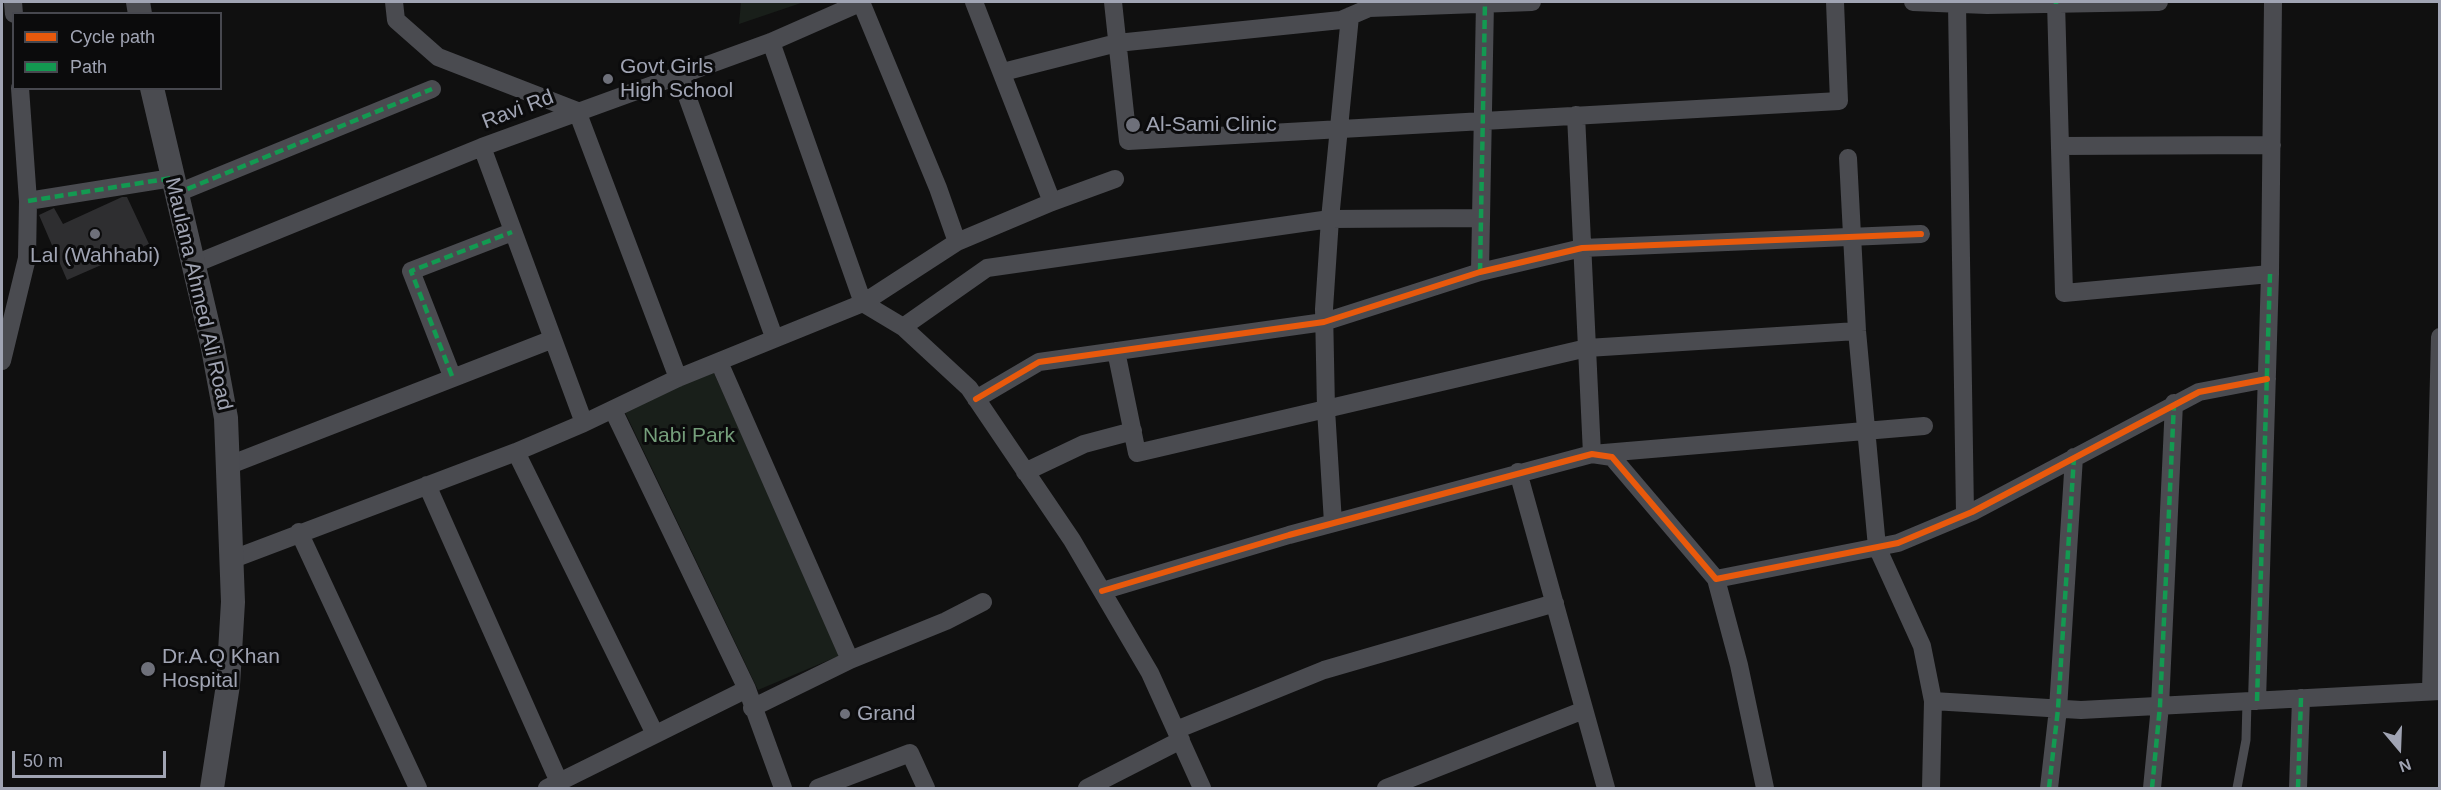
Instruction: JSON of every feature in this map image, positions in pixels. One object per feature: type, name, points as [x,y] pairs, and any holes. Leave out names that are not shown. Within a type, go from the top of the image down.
[{"type":"street","points":[[394,2],[396,20],[438,57],[577,111],[678,378]]},
{"type":"street","points":[[861,2],[938,188],[957,242]]},
{"type":"street","name":"Ravi Rd","points":[[192,266],[482,147],[771,42],[861,2]]},
{"type":"street","points":[[974,2],[1052,202]]},
{"type":"street","points":[[1113,2],[1128,141],[1839,101],[1836,2]]},
{"type":"street","points":[[1480,272],[1484,2]]},
{"type":"street","points":[[1003,72],[1117,43],[1341,20],[1369,8],[1532,2]]},
{"type":"street","points":[[1912,2],[1957,4],[2159,2]]},
{"type":"street","points":[[2252,701],[2267,379],[2273,2]]},
{"type":"street","points":[[2056,3],[2064,293],[2270,274]]},
{"type":"street","points":[[1957,4],[1965,514]]},
{"type":"street","points":[[1333,523],[1326,409],[1324,322],[1330,219],[1350,16]]},
{"type":"street","points":[[771,42],[863,303],[903,327],[969,388],[1072,540],[1150,673],[1202,789]]},
{"type":"street","points":[[679,74],[774,337]]},
{"type":"street","points":[[2,361],[27,258],[28,201],[20,90]]},
{"type":"street","name":"Maulana Ahmed Ali Road","points":[[152,90],[192,266],[212,343],[226,418],[233,559],[228,686],[212,789]]},
{"type":"street","points":[[28,201],[174,186],[432,90]]},
{"type":"street","points":[[1576,115],[1592,454]]},
{"type":"street","points":[[2060,146],[2272,145]]},
{"type":"street","points":[[482,147],[584,423]]},
{"type":"street","points":[[1848,158],[1857,331],[1877,547],[1922,646],[1933,701],[1931,789]]},
{"type":"street","points":[[233,559],[299,532],[516,452],[613,410],[678,378],[774,337],[863,303],[957,242],[1052,202],[1115,179]]},
{"type":"street","points":[[903,327],[987,268],[1330,219],[1481,218]]},
{"type":"street","points":[[452,376],[411,271],[512,231]]},
{"type":"street","points":[[976,399],[1039,362],[1324,322],[1480,272],[1582,248],[1921,234]]},
{"type":"street","points":[[1116,351],[1137,453],[1587,348],[1857,331]]},
{"type":"street","points":[[1933,701],[2081,710],[2435,691],[2439,337]]},
{"type":"street","points":[[227,466],[452,376],[553,339]]},
{"type":"street","points":[[718,362],[850,660]]},
{"type":"street","points":[[1716,579],[1898,543],[1965,514],[2174,403],[2199,392],[2267,379]]},
{"type":"street","points":[[2152,789],[2160,706],[2174,403]]},
{"type":"street","points":[[613,410],[747,689],[783,789]]},
{"type":"street","points":[[1102,591],[1333,523],[1592,454],[1924,426]]},
{"type":"street","points":[[1025,472],[1083,444],[1133,431]]},
{"type":"street","points":[[516,452],[655,734]]},
{"type":"street","points":[[1592,454],[1612,458],[1716,579],[1739,665],[1765,789]]},
{"type":"street","points":[[2049,789],[2058,709],[2074,457]]},
{"type":"street","points":[[1518,472],[1606,789]]},
{"type":"street","points":[[427,485],[553,785],[747,689]]},
{"type":"street","points":[[299,532],[418,789]]},
{"type":"street","points":[[752,708],[850,660],[946,621],[984,602]]},
{"type":"street","points":[[1087,789],[1178,735],[1324,670],[1555,603]]},
{"type":"street","points":[[2298,789],[2301,698]]},
{"type":"street","points":[[1386,789],[1584,710]]},
{"type":"street","points":[[818,789],[910,753],[926,789]]},
{"type":"lane","points":[[2237,789],[2252,701]]},
{"type":"green space","points":[[741,2],[804,2],[739,24]]},
{"type":"green space","name":"Nabi Park","points":[[713,371],[841,655],[758,690],[623,408]]},
{"type":"building","name":"Lal (Wahhabi)","points":[[122,197],[127,197],[149,244],[67,280],[39,215],[54,208],[63,224]]},
{"type":"marked path","points":[[1480,272],[1485,2]]},
{"type":"marked path","points":[[175,194],[432,89]]},
{"type":"marked path","points":[[28,201],[172,178]]},
{"type":"marked path","points":[[452,376],[411,271],[512,232]]},
{"type":"marked path","points":[[2257,701],[2270,274]]},
{"type":"marked path","points":[[2152,788],[2160,706],[2174,403]]},
{"type":"marked path","points":[[2049,788],[2058,709],[2074,457]]},
{"type":"marked path","points":[[2298,788],[2301,698]]},
{"type":"cycle path","points":[[976,399],[1039,362],[1324,322],[1480,272],[1582,248],[1921,234]]},
{"type":"cycle path","points":[[1102,591],[1289,535],[1592,454],[1612,457],[1716,579],[1898,543],[1972,512],[2199,392],[2267,379]]},
{"type":"place","name":"Govt Girls High School","points":[[608,79]]},
{"type":"place","name":"Al-Sami Clinic","points":[[1133,125]]},
{"type":"place","name":"Lal (Wahhabi)","points":[[95,234]]},
{"type":"place","name":"Dr.A.Q Khan Hospital","points":[[148,669]]},
{"type":"place","name":"Grand","points":[[845,714]]}]
